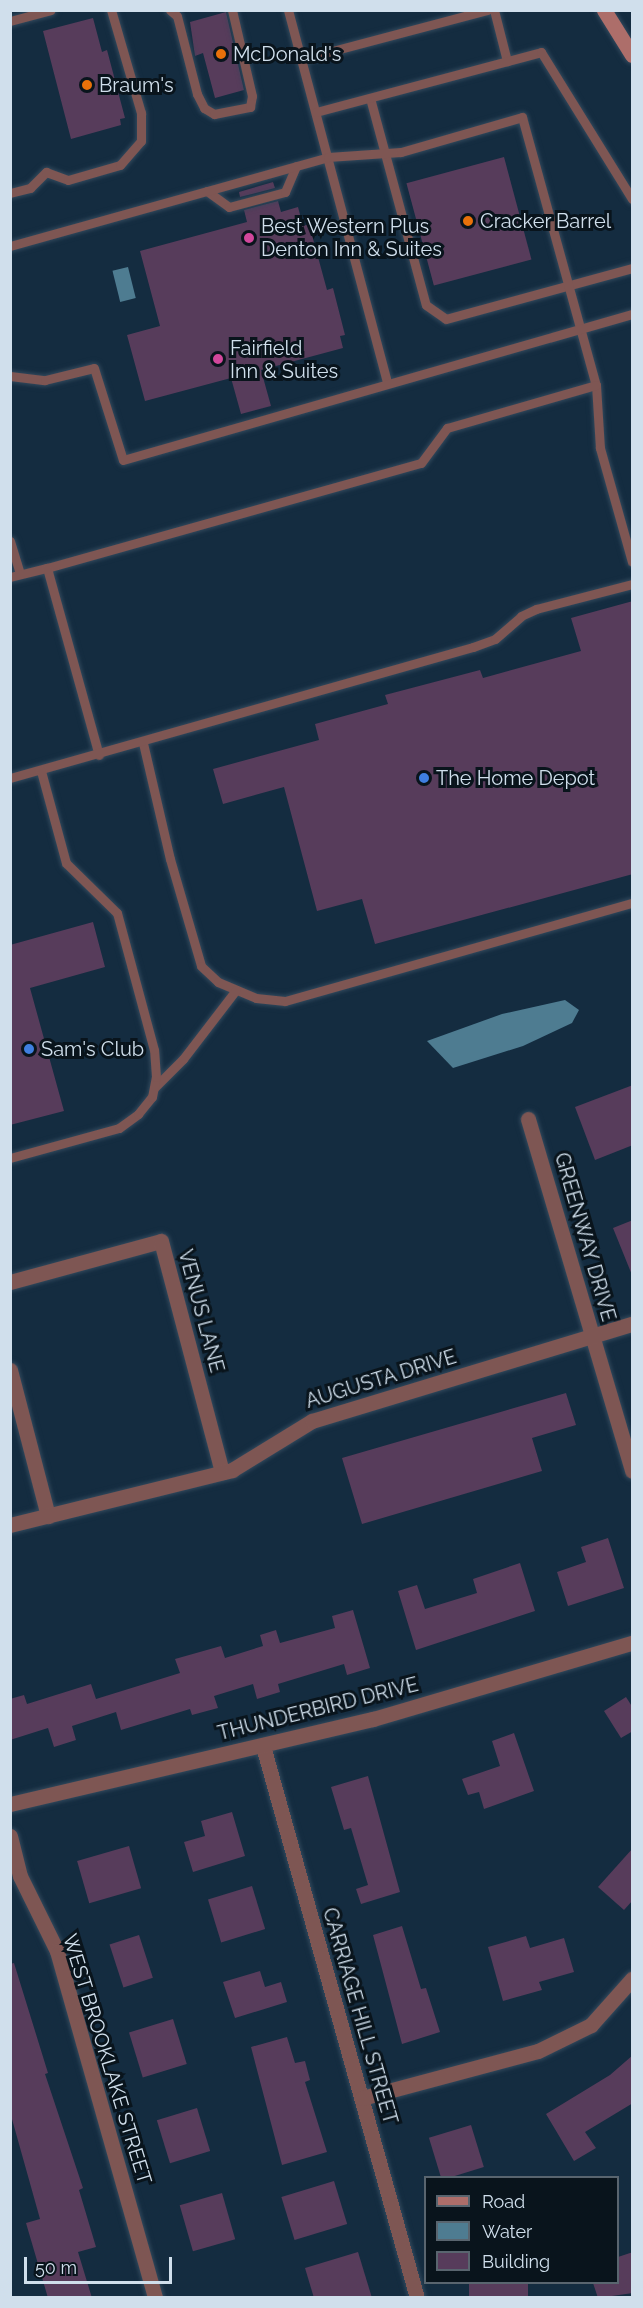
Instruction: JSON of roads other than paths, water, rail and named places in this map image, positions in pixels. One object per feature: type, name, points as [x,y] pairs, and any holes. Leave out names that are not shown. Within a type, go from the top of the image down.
[{"type":"main road","points":[[604,10],[633,55]]},
{"type":"street","name":"GREENWAY DRIVE","points":[[528,1119],[633,1471]]},
{"type":"street","name":"VENUS LANE","points":[[10,1282],[161,1241],[222,1472]]},
{"type":"street","name":"AUGUSTA DRIVE","points":[[10,1525],[222,1472],[250,1460],[312,1421],[633,1324]]},
{"type":"street","points":[[10,1370],[48,1516]]},
{"type":"street","name":"THUNDERBIRD DRIVE","points":[[10,1804],[373,1719],[633,1643]]},
{"type":"street","name":"CARRIAGE HILL STREET","points":[[263,1746],[417,2298]]},
{"type":"street","name":"WEST BROOKLAKE STREET","points":[[10,1836],[20,1876],[57,1951],[155,2298]]},
{"type":"street","points":[[362,2098],[538,2051],[591,2025],[633,1979]]},
{"type":"lane","points":[[10,21],[51,10]]},
{"type":"lane","points":[[10,193],[30,188],[46,172],[68,180],[120,165],[141,141],[141,113],[111,10]]},
{"type":"lane","points":[[170,10],[177,16],[197,94],[204,108],[214,114],[250,107],[252,96],[232,10]]},
{"type":"lane","points":[[288,10],[387,383]]},
{"type":"lane","points":[[302,59],[488,10]]},
{"type":"lane","points":[[494,10],[507,61]]},
{"type":"lane","points":[[316,112],[541,52],[633,199]]},
{"type":"lane","points":[[370,98],[426,305],[446,319],[568,288],[633,268]]},
{"type":"lane","points":[[10,246],[328,157],[401,152],[522,117],[596,385],[600,448],[633,562]]},
{"type":"lane","points":[[207,191],[229,207],[285,192],[296,166]]},
{"type":"lane","points":[[10,376],[45,380],[94,368],[123,460],[633,314]]},
{"type":"lane","points":[[10,542],[15,575],[47,568],[421,463],[447,428],[596,385]]},
{"type":"lane","points":[[47,568],[99,755]]},
{"type":"lane","points":[[10,778],[143,743],[473,647],[495,639],[521,616],[536,609],[633,584]]},
{"type":"lane","points":[[143,743],[170,859],[201,966],[218,982],[256,998],[285,1000],[633,903]]},
{"type":"lane","points":[[41,771],[66,863],[117,913],[154,1050],[154,1088]]},
{"type":"lane","points":[[10,1158],[119,1128],[138,1114],[154,1088],[183,1059],[236,990]]},
{"type":"water","points":[[128,267],[136,298],[120,302],[112,271]]},
{"type":"water","points":[[565,1000],[579,1010],[572,1023],[523,1046],[453,1068],[427,1041],[502,1014]]},
{"type":"place","name":"McDonald's","points":[[221,54]]},
{"type":"place","name":"Braum's","points":[[87,85]]},
{"type":"place","name":"Cracker Barrel","points":[[468,221]]},
{"type":"place","name":"Best Western Plus Denton Inn & Suites","points":[[249,238]]},
{"type":"place","name":"Fairfield Inn & Suites","points":[[218,359]]},
{"type":"place","name":"The Home Depot","points":[[424,778]]},
{"type":"place","name":"Sam's Club","points":[[29,1049]]}]
